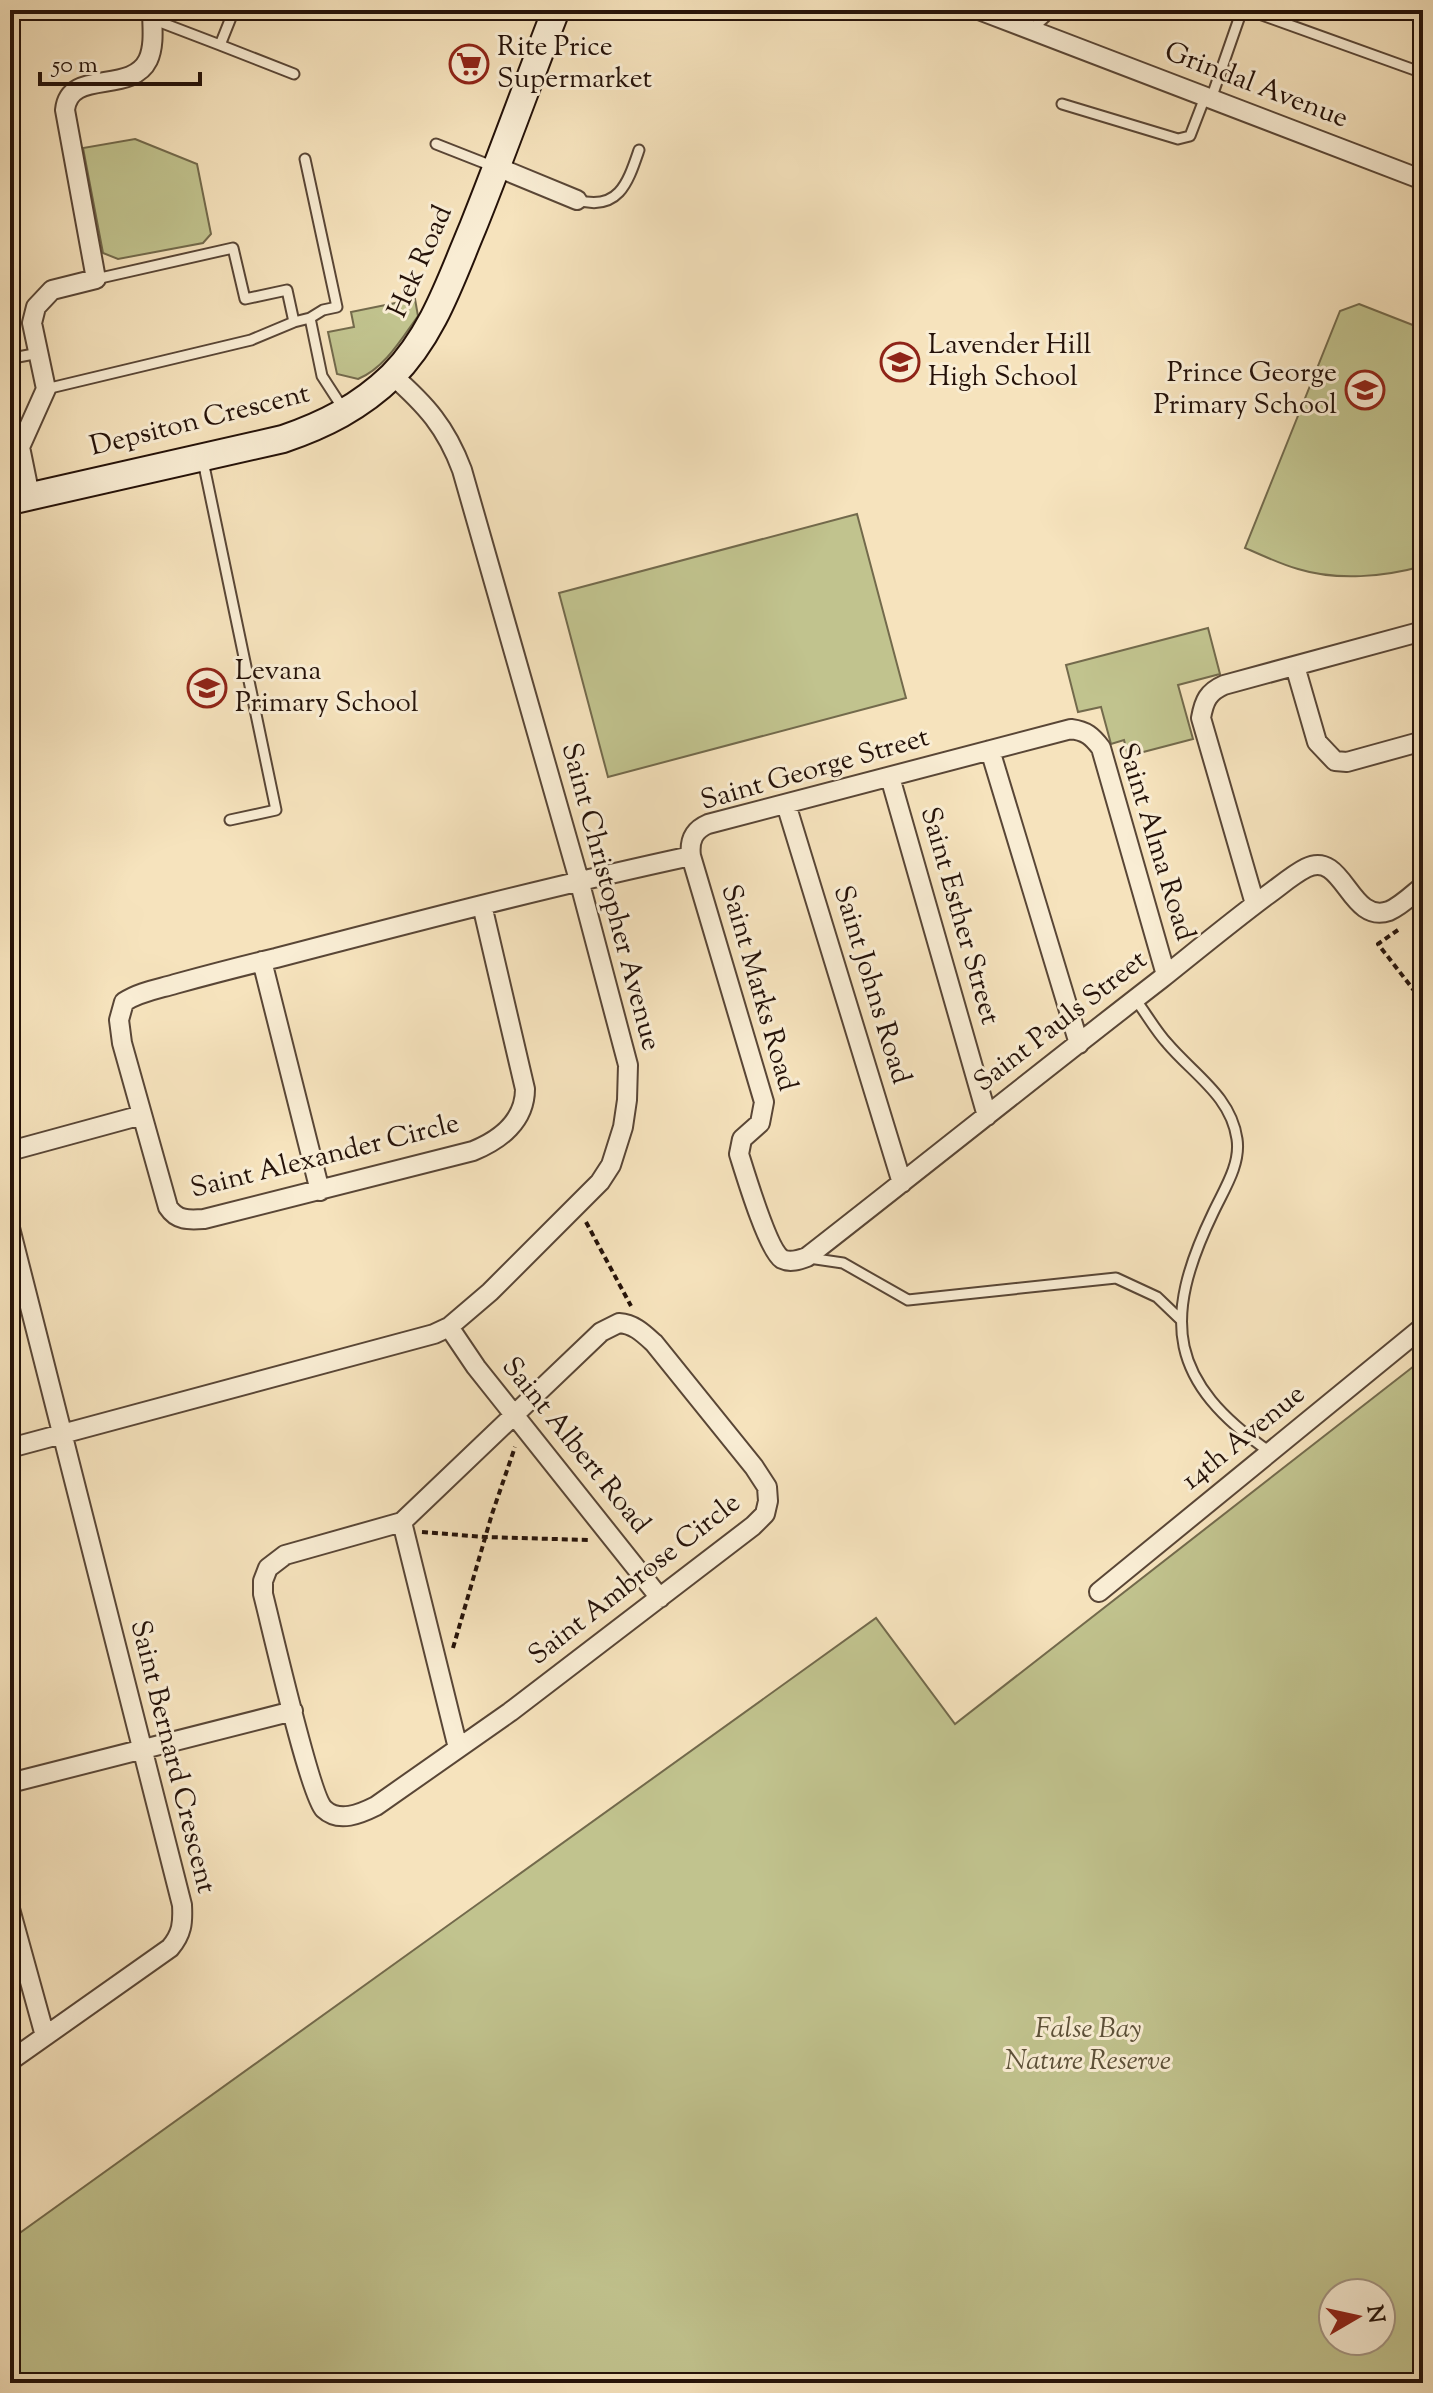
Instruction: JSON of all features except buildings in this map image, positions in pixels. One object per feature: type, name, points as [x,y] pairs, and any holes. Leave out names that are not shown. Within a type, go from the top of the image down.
[{"type":"street","name":"Hek Road","points":[[392,375],[413,352],[434,319],[497,167],[556,10]]},
{"type":"street","name":"Grindal Avenue","points":[[979,10],[1423,180]]},
{"type":"street","points":[[20,498],[15,441],[46,389],[32,323],[36,307],[43,297],[64,285],[96,279],[65,110],[66,100],[71,92],[81,86],[128,78],[138,72],[148,61],[152,15]]},
{"type":"street","points":[[497,167],[577,200]]},
{"type":"street","name":"Depsiton Crescent","points":[[20,498],[283,439],[319,427],[345,413],[392,375]]},
{"type":"street","name":"Saint Christopher Avenue","points":[[10,1448],[434,1334],[449,1327],[490,1292],[600,1182],[611,1165],[623,1127],[629,1080],[624,1049],[579,880],[455,451],[437,418],[392,375]]},
{"type":"street","points":[[1255,904],[1201,718],[1205,700],[1214,689],[1423,631]]},
{"type":"street","points":[[1295,666],[1317,742],[1335,761],[1347,762],[1423,741]]},
{"type":"street","name":"Saint Alma Road","points":[[990,750],[1071,729],[1082,731],[1101,748],[1166,975]]},
{"type":"street","points":[[990,750],[1079,1044]]},
{"type":"street","name":"Saint George Street","points":[[579,880],[691,856],[692,839],[702,827],[990,750]]},
{"type":"street","name":"Saint Esther Street","points":[[890,777],[987,1116]]},
{"type":"street","name":"Saint Johns Road","points":[[786,804],[902,1183]]},
{"type":"street","name":"Saint Marks Road","points":[[691,856],[764,1102],[760,1123],[742,1139],[739,1154],[776,1252],[790,1261],[807,1257]]},
{"type":"street","name":"Saint Pauls Street","points":[[902,1183],[1255,904],[1306,868],[1315,865],[1334,871],[1360,906],[1380,913],[1390,910],[1423,886]]},
{"type":"street","name":"Saint Alexander Circle","points":[[482,905],[525,1089],[525,1103],[513,1124],[489,1145],[204,1219],[179,1219],[168,1207],[122,1043],[119,1020],[124,1002],[144,993],[262,961],[579,880]]},
{"type":"street","points":[[262,961],[320,1191]]},
{"type":"street","points":[[10,1151],[142,1115]]},
{"type":"street","points":[[807,1257],[902,1183]]},
{"type":"street","name":"Saint Bernard Crescent","points":[[10,1228],[16,1274],[61,1435],[182,1905],[182,1929],[170,1948],[10,2061]]},
{"type":"street","name":"Saint Ambrose Circle","points":[[628,1324],[641,1330],[654,1343],[754,1467],[767,1487],[765,1514],[510,1712],[364,1812],[352,1816],[332,1814],[323,1809],[318,1801],[293,1711],[263,1594],[263,1581],[268,1568],[285,1555],[403,1527],[514,1416],[609,1327],[628,1324]]},
{"type":"street","name":"Saint Albert Road","points":[[449,1327],[514,1416],[660,1598]]},
{"type":"street","name":"14th Avenue","points":[[1099,1592],[1423,1327]]},
{"type":"street","points":[[403,1527],[458,1748]]},
{"type":"street","points":[[10,1783],[293,1711]]},
{"type":"street","points":[[10,1909],[45,2036]]},
{"type":"lane","points":[[220,45],[234,10]]},
{"type":"lane","points":[[1031,30],[1053,10]]},
{"type":"lane","points":[[1062,104],[1178,139],[1190,136],[1245,10],[1423,73]]},
{"type":"lane","points":[[152,15],[294,74]]},
{"type":"lane","points":[[436,144],[497,167]]},
{"type":"lane","points":[[577,200],[599,203],[612,199],[622,190],[639,150]]},
{"type":"lane","points":[[46,389],[251,340],[337,307],[305,159]]},
{"type":"lane","points":[[96,279],[233,248],[245,299],[287,290],[294,322]]},
{"type":"lane","points":[[310,318],[322,376],[345,413]]},
{"type":"lane","points":[[10,344],[13,358],[39,353]]},
{"type":"lane","points":[[202,458],[276,810],[230,820]]},
{"type":"lane","points":[[1135,999],[1165,1041],[1218,1094],[1234,1126],[1238,1142],[1237,1159],[1197,1248],[1181,1320],[1186,1356],[1197,1379],[1237,1429],[1270,1452]]},
{"type":"lane","points":[[807,1257],[843,1263],[908,1300],[1116,1278],[1157,1297],[1181,1320]]},
{"type":"path","points":[[517,10],[529,15]]},
{"type":"path","points":[[1408,923],[1378,944],[1423,1002]]},
{"type":"path","points":[[574,1208],[591,1228],[629,1298],[641,1330]]},
{"type":"path","points":[[439,1669],[449,1662],[485,1537],[517,1442],[528,1432]]},
{"type":"path","points":[[403,1527],[485,1537],[615,1540]]},
{"type":"green space","points":[[135,139],[197,164],[211,234],[203,243],[118,259],[103,253],[83,148]]},
{"type":"green space","points":[[415,299],[418,316],[377,368],[358,379],[337,374],[328,332],[354,327],[351,312]]},
{"type":"green space","name":"Prince George Primary School","points":[[1359,304],[1423,329],[1423,566],[1377,575],[1313,573],[1245,548],[1340,311]]},
{"type":"green space","points":[[857,514],[906,698],[608,777],[559,593]]},
{"type":"green space","points":[[1208,628],[1220,674],[1178,685],[1193,739],[1128,756],[1124,740],[1111,744],[1101,707],[1078,712],[1066,665]]},
{"type":"green space","name":"False Bay Nature Reserve","points":[[1423,1359],[1423,2383],[10,2383],[10,2240],[876,1618],[955,1724]]},
{"type":"place","name":"Rite Price Supermarket","points":[[469,64]]},
{"type":"place","name":"Lavender Hill High School","points":[[900,362]]},
{"type":"place","name":"Prince George Primary School","points":[[1365,390]]},
{"type":"place","name":"Levana Primary School","points":[[207,688]]}]
